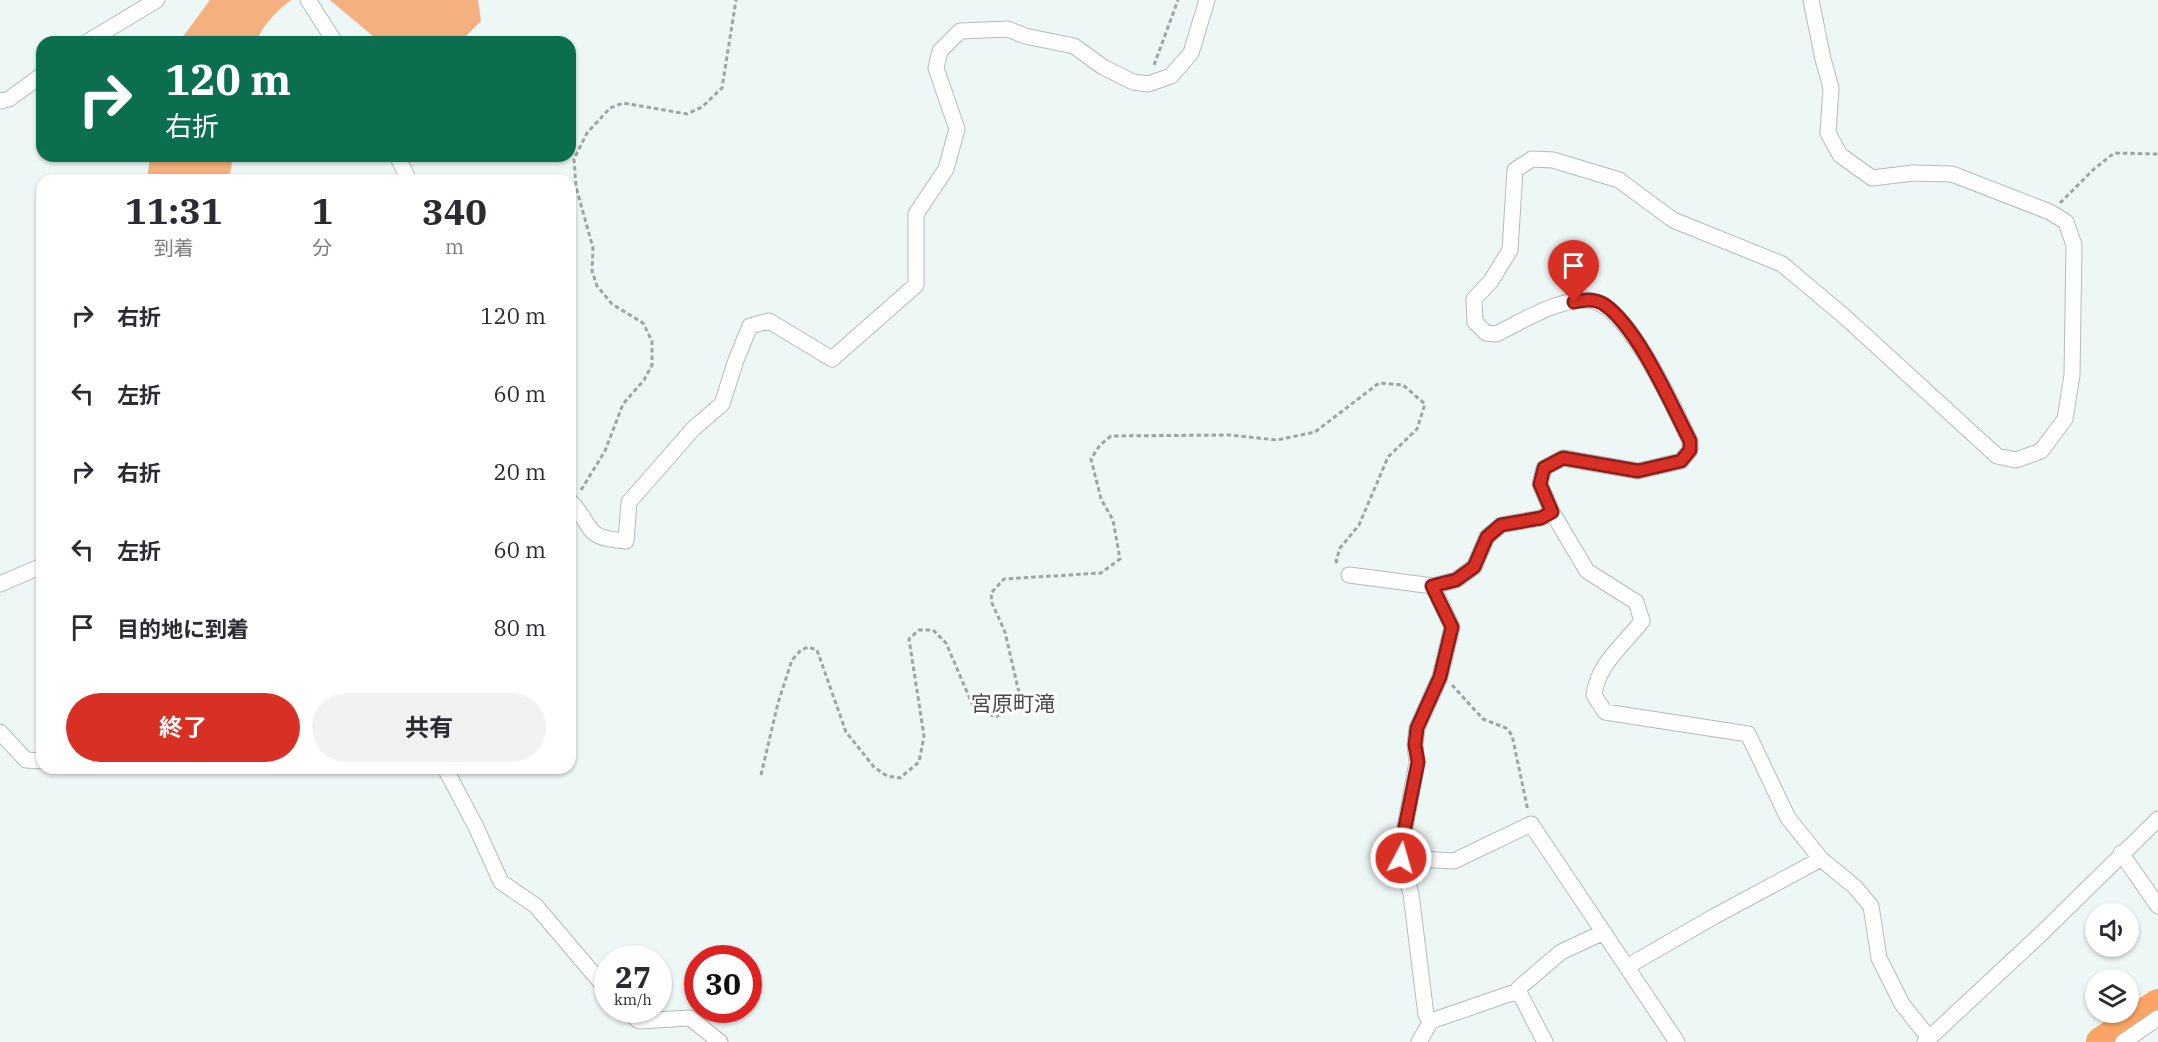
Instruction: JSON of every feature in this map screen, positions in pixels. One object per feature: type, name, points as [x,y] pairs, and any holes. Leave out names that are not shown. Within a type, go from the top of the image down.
[{"type":"street","points":[[97,36],[157,0]]},
{"type":"street","points":[[308,0],[331,36]]},
{"type":"street","points":[[576,511],[590,532],[609,540],[626,541],[629,502],[694,428],[722,404],[750,326],[769,321],[832,358],[916,285],[916,214],[946,169],[957,129],[936,68],[940,51],[960,31],[1008,29],[1025,36],[1074,46],[1103,67],[1133,82],[1148,84],[1171,76],[1191,53],[1207,0]]},
{"type":"street","points":[[1811,0],[1822,59],[1831,88],[1828,133],[1840,155],[1872,178],[1913,173],[1952,174],[2050,212],[2066,222],[2074,245],[2072,375],[2065,419],[2041,451],[2016,460],[1997,456],[1845,316],[1782,264],[1673,220],[1619,180],[1553,160],[1532,159],[1515,170],[1510,250],[1491,281],[1474,299],[1475,322],[1486,333],[1496,334],[1560,304],[1587,299],[1604,304],[1630,330],[1690,441],[1690,450],[1681,461],[1638,471],[1563,458],[1544,468],[1540,484],[1552,512],[1587,571],[1636,602],[1642,621],[1611,657],[1596,679],[1594,696],[1605,712],[1748,734],[1788,818],[1821,859],[1855,887],[1871,906],[1879,958],[1902,1004],[1927,1040],[2042,933],[2158,819]]},
{"type":"street","points":[[0,101],[9,99],[36,79]]},
{"type":"street","points":[[1349,575],[1432,586],[1456,580],[1474,567],[1487,537],[1501,525],[1541,518],[1552,512]]},
{"type":"street","points":[[0,584],[36,569]]},
{"type":"street","points":[[1431,1021],[1426,1015],[1411,894],[1401,858],[1418,762],[1415,745],[1417,728],[1440,677],[1452,627],[1432,586]]},
{"type":"street","points":[[0,732],[26,760],[36,761]]},
{"type":"street","points":[[448,774],[501,882],[536,906],[594,974]]},
{"type":"street","points":[[1401,858],[1454,861],[1531,824],[1677,1042]]},
{"type":"street","points":[[2121,853],[2158,906]]},
{"type":"street","points":[[1628,966],[1714,916],[1821,859]]},
{"type":"street","points":[[1419,1042],[1431,1021],[1518,991],[1523,983],[1560,952],[1604,932]]},
{"type":"street","points":[[1518,991],[1545,1042]]},
{"type":"street","points":[[672,1019],[690,1018],[720,1042]]},
{"type":"street","points":[[2123,1042],[2158,1018]]},
{"type":"path","points":[[576,155],[587,133],[610,108],[623,104],[687,114],[702,107],[722,88],[736,0]]},
{"type":"path","points":[[1148,84],[1178,0]]},
{"type":"path","points":[[2050,212],[2114,153],[2158,154]]},
{"type":"path","points":[[576,187],[593,248],[592,271],[597,286],[612,303],[644,322],[652,341],[652,364],[644,380],[623,404],[605,451],[576,495]]},
{"type":"path","points":[[761,775],[778,703],[792,660],[801,650],[808,647],[817,650],[846,732],[874,766],[887,776],[900,778],[918,762],[924,736],[909,639],[919,630],[933,630],[946,643],[973,706],[995,717],[1012,710],[1020,698],[1005,632],[992,603],[991,593],[1004,579],[1101,573],[1120,559],[1113,520],[1101,499],[1091,459],[1100,445],[1111,436],[1229,435],[1277,440],[1316,432],[1379,383],[1403,385],[1425,404],[1417,429],[1388,458],[1359,525],[1341,548],[1336,561],[1349,575]]},
{"type":"path","points":[[1440,677],[1450,683],[1483,719],[1506,728],[1512,735],[1531,824]]},
{"type":"shaded area","points":[[210,0],[291,0],[266,24],[259,36],[183,36]]},
{"type":"shaded area","points":[[330,0],[478,0],[481,21],[466,36],[373,36]]},
{"type":"shaded area","points":[[149,162],[232,162],[230,174],[148,174]]},
{"type":"waterway","points":[[2101,1042],[2158,1004]]},
{"type":"district","name":"宮原町滝","points":[[1013,703]]},
{"type":"route","points":[[1401,858],[1418,762],[1415,745],[1417,728],[1440,677],[1452,627],[1432,586],[1456,580],[1474,567],[1487,537],[1501,525],[1541,518],[1552,512],[1540,484],[1544,468],[1563,458],[1638,471],[1681,461],[1690,450],[1690,441],[1663,387],[1630,330],[1604,304],[1587,299],[1574,302]]}]
